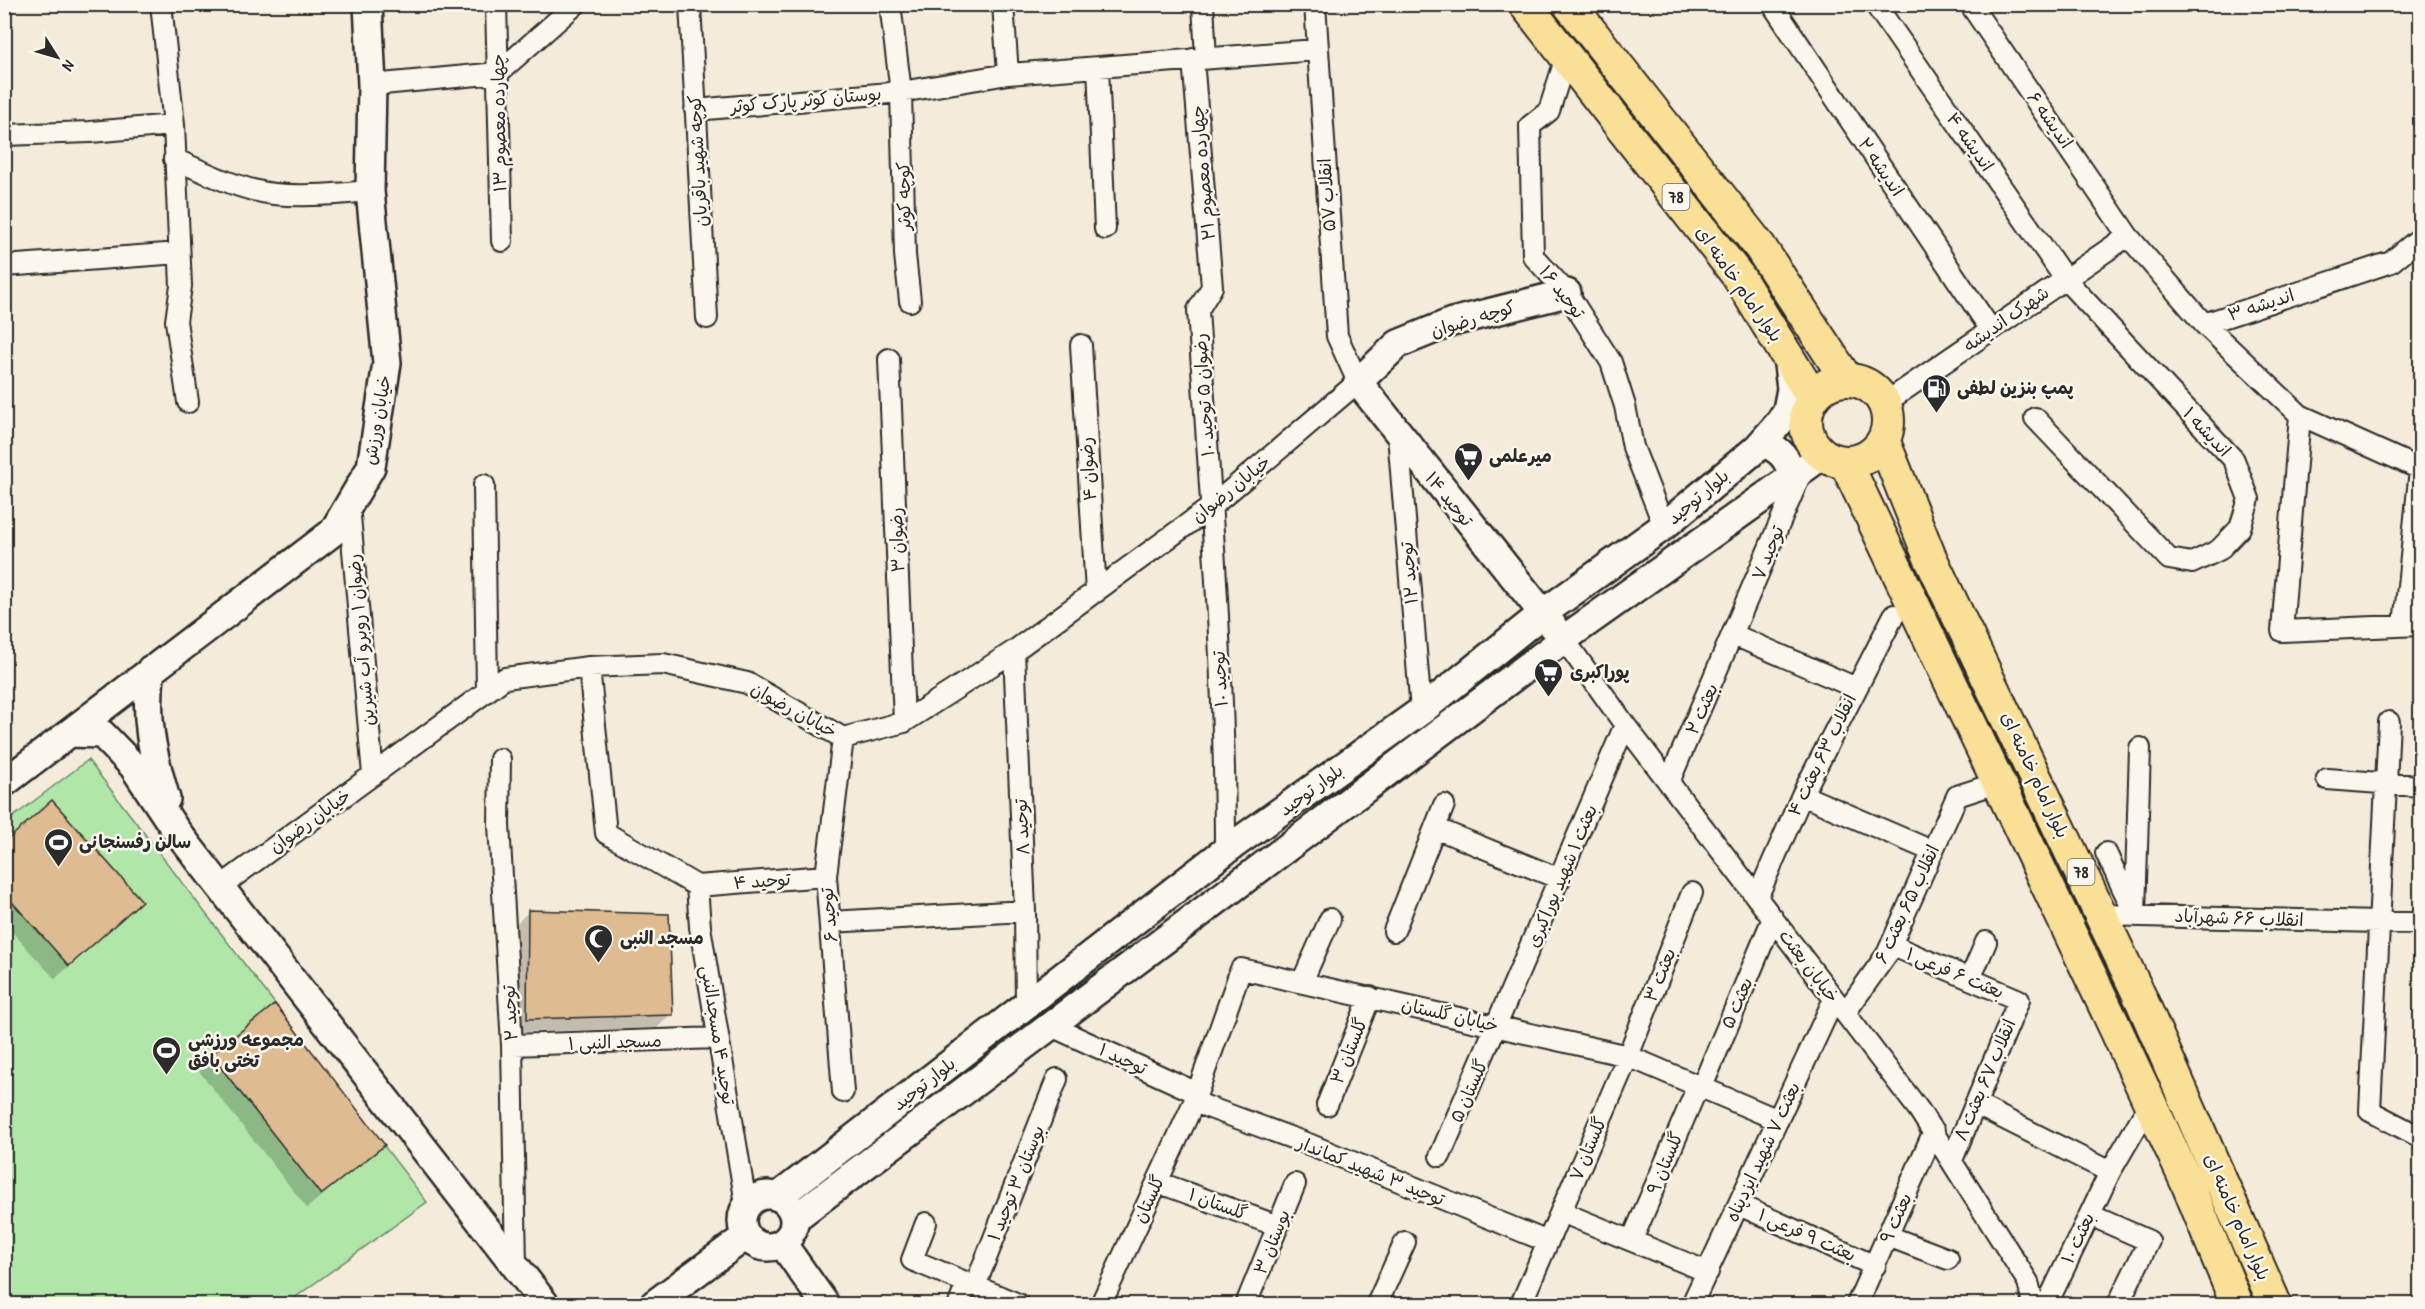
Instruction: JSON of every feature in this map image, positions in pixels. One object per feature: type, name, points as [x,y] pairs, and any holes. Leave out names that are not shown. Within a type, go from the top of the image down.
[{"type":"main road","name":"بلوار امام خامنه ای","points":[[1525,4],[1738,276],[1787,352],[1813,398]]},
{"type":"main road","name":"بلوار امام خامنه ای","points":[[1569,4],[1760,247],[1847,380]]},
{"type":"main road","points":[[1586,83],[1603,88],[1611,81],[1610,57]]},
{"type":"main road","points":[[1674,195],[1668,174],[1678,167],[1699,171]]},
{"type":"main road","points":[[1813,398],[1828,385],[1847,380],[1865,383],[1885,403]]},
{"type":"main road","name":"78","points":[[1813,398],[1806,419],[1816,467]]},
{"type":"main road","name":"78","points":[[1884,442],[1889,427],[1885,403]]},
{"type":"main road","name":"بلوار امام خامنه ای","points":[[1884,442],[1929,555],[2101,915],[2277,1302]]},
{"type":"main road","points":[[1816,467],[1868,458],[1884,442]]},
{"type":"main road","name":"بلوار امام خامنه ای","points":[[1816,467],[1997,783],[2150,1103],[2197,1206],[2237,1305]]},
{"type":"street","points":[[161,4],[174,125],[181,286],[176,321],[188,402]]},
{"type":"street","name":"خیابان ورزش","points":[[5,776],[70,733],[333,532],[371,467],[387,363],[370,191],[372,86],[368,4]]},
{"type":"street","name":"چهارده معصوم ۱۳","points":[[496,4],[502,241]]},
{"type":"street","points":[[372,86],[498,73],[576,4]]},
{"type":"street","name":"کوچه شهید باقریان","points":[[690,4],[707,318]]},
{"type":"street","name":"بوستان کوثر پارک کوثر","points":[[695,110],[901,92],[890,4]]},
{"type":"street","points":[[1003,4],[1008,74]]},
{"type":"street","name":"چهارده معصوم ۲۱","points":[[1203,4],[1200,59],[1212,287]]},
{"type":"street","name":"انقلاب ۵۷","points":[[1315,4],[1316,50],[1337,336],[1358,382]]},
{"type":"street","name":"اندیشه ۲","points":[[1772,4],[1991,330]]},
{"type":"street","name":"اندیشه ۴","points":[[1875,4],[2065,279]]},
{"type":"street","name":"اندیشه ۶","points":[[1970,4],[2128,236]]},
{"type":"street","points":[[901,92],[1008,74],[1316,50]]},
{"type":"street","name":"توحید ۱۶","points":[[1566,57],[1549,111],[1530,126],[1533,256],[1567,293],[1611,363],[1625,406],[1633,447],[1664,526]]},
{"type":"street","points":[[1098,67],[1105,229]]},
{"type":"street","name":"کوچه کوثر","points":[[901,92],[905,255],[910,301]]},
{"type":"street","points":[[4,135],[90,132],[174,125]]},
{"type":"street","points":[[174,159],[222,179],[272,194],[321,195],[370,191]]},
{"type":"street","name":"شهرک اندیشه","points":[[1885,403],[2128,236]]},
{"type":"street","name":"اندیشه ۳","points":[[2128,236],[2204,324],[2391,262],[2421,238]]},
{"type":"street","points":[[4,266],[179,252]]},
{"type":"street","name":"اندیشه ۱","points":[[2035,418],[2169,559],[2192,563],[2218,550],[2240,528],[2249,499],[2234,460],[2065,279]]},
{"type":"street","name":"رضوان ۵ توحید ۱۰","points":[[1211,507],[1198,310],[1212,287]]},
{"type":"street","name":"کوچه رضوان","points":[[1358,382],[1398,344],[1452,322],[1567,293]]},
{"type":"street","points":[[2204,324],[2300,415],[2420,469],[2412,625],[2282,631],[2300,415]]},
{"type":"street","name":"رضوان ۴","points":[[1081,345],[1096,592]]},
{"type":"street","name":"بلوار توحید","points":[[779,1196],[1225,851],[1421,711],[1542,614],[1664,526],[1763,442],[1787,410],[1791,389],[1787,352]]},
{"type":"street","name":"رضوان ۳","points":[[889,359],[904,722]]},
{"type":"street","name":"توحید ۱۴","points":[[1358,382],[1398,435],[1564,639]]},
{"type":"street","name":"خیابان رضوان","points":[[220,887],[505,678],[589,667],[663,664],[747,683],[843,738],[904,722],[1014,651],[1211,507],[1358,382]]},
{"type":"street","name":"توحید ۱۲","points":[[1398,435],[1421,711]]},
{"type":"street","points":[[1763,442],[1783,453],[1791,466],[1816,467]]},
{"type":"street","name":"بلوار توحید","points":[[794,1219],[1564,639],[1816,467]]},
{"type":"street","name":"توحید ۷","points":[[1734,635],[1816,467]]},
{"type":"street","points":[[484,484],[487,691]]},
{"type":"street","name":"رضوان ۱ روبرو آب شیرین","points":[[349,505],[373,775]]},
{"type":"street","name":"توحید ۱۰","points":[[1211,507],[1225,794],[1225,851]]},
{"type":"street","name":"انقلاب ۶۳ بعثت ۴","points":[[1757,898],[1802,795],[1854,687],[1894,615]]},
{"type":"street","points":[[1734,635],[1854,687]]},
{"type":"street","name":"بعثت ۲","points":[[1669,782],[1734,635]]},
{"type":"street","name":"خیابان بعثت","points":[[1564,639],[1625,725],[1934,1131],[2028,1282],[2034,1305]]},
{"type":"street","name":"توحید ۸","points":[[1014,651],[1026,912],[1026,1003]]},
{"type":"street","points":[[589,667],[606,833],[698,886]]},
{"type":"street","points":[[151,669],[146,700],[152,753],[175,829]]},
{"type":"street","points":[[2389,722],[2370,1111],[2421,1137]]},
{"type":"street","name":"بعثت ۱ شهید پوراکبری","points":[[1498,1026],[1625,725]]},
{"type":"street","points":[[70,733],[102,734],[133,766],[175,829],[544,1305]]},
{"type":"street","name":"توحید ۶","points":[[843,738],[826,876],[843,1092]]},
{"type":"street","points":[[2135,915],[2140,748]]},
{"type":"street","name":"توحید ۲","points":[[500,759],[499,825],[512,1045],[516,1268]]},
{"type":"street","points":[[2327,779],[2421,786]]},
{"type":"street","name":"انقلاب ۶۵ بعثت ۶","points":[[1840,1006],[1889,949],[1957,796],[1997,783]]},
{"type":"street","points":[[1802,795],[1932,851]]},
{"type":"street","points":[[1394,931],[1444,805]]},
{"type":"street","points":[[1435,828],[1560,879]]},
{"type":"street","points":[[2106,853],[2135,915]]},
{"type":"street","name":"توحید ۴","points":[[698,886],[826,876]]},
{"type":"street","name":"توحید ۴ مسجدالنبی","points":[[698,886],[700,927],[746,1203]]},
{"type":"street","name":"بعثت ۳","points":[[1628,1056],[1692,893]]},
{"type":"street","points":[[830,922],[1026,912]]},
{"type":"street","name":"انقلاب ۶۶ شهرآباد","points":[[2101,915],[2421,923]]},
{"type":"street","name":"بعثت ۵","points":[[1700,1086],[1773,918]]},
{"type":"street","points":[[1302,982],[1330,919]]},
{"type":"street","points":[[1970,979],[1986,942]]},
{"type":"street","name":"بعثت ۶ فرعی ۱","points":[[1889,949],[2019,1000]]},
{"type":"street","name":"خیابان گلستان","points":[[1196,1098],[1241,969],[1628,1056],[1778,1119]]},
{"type":"street","name":"گلستان ۳","points":[[1327,1105],[1371,997]]},
{"type":"street","name":"انقلاب ۶۷ بعثت ۸","points":[[1952,1160],[2019,1000]]},
{"type":"street","name":"بعثت ۷ شهید ایزدپناه","points":[[1692,1305],[1778,1119],[1840,1006]]},
{"type":"street","name":"توحید ۱","points":[[1049,1025],[1196,1098]]},
{"type":"street","name":"گلستان ۵","points":[[1440,1156],[1498,1026]]},
{"type":"street","name":"مسجد النبی ۱","points":[[512,1045],[718,1038]]},
{"type":"street","name":"گلستان ۷","points":[[1521,1305],[1628,1056]]},
{"type":"street","name":"بوستان ۳ توحید ۱","points":[[959,1305],[971,1285],[1058,1079]]},
{"type":"street","name":"گلستان ۹","points":[[1632,1240],[1700,1086]]},
{"type":"street","name":"گلستان","points":[[1101,1305],[1196,1098]]},
{"type":"street","name":"توحید ۳ شهید کماندار","points":[[1196,1098],[1548,1242]]},
{"type":"street","name":"بعثت ۱۰","points":[[2047,1305],[2110,1172],[2150,1103]]},
{"type":"street","points":[[1975,1104],[2110,1172]]},
{"type":"street","name":"بعثت ۹","points":[[1857,1305],[1934,1131]]},
{"type":"street","points":[[820,1165],[820,1176],[825,1184],[833,1189]]},
{"type":"street","name":"گلستان ۱","points":[[1157,1182],[1278,1226]]},
{"type":"street","name":"بوستان ۳","points":[[1252,1303],[1295,1184]]},
{"type":"street","points":[[762,1194],[779,1196],[790,1206],[794,1219],[791,1232],[782,1243],[770,1247],[756,1245],[746,1236],[740,1220],[746,1203],[762,1194]]},
{"type":"street","name":"بعثت ۹ فرعی ۱","points":[[1739,1205],[1875,1266]]},
{"type":"street","points":[[1561,1212],[1707,1272]]},
{"type":"street","points":[[2090,1215],[2149,1241],[2118,1305]]},
{"type":"street","points":[[926,1223],[912,1260],[1018,1305]]},
{"type":"street","points":[[654,1305],[746,1236]]},
{"type":"street","points":[[1888,1236],[1948,1259]]},
{"type":"street","points":[[1377,1305],[1405,1242]]},
{"type":"street","points":[[782,1243],[825,1305]]},
{"type":"green space","name":"مجموعه ورزشی تختی بافق","points":[[88,760],[427,1202],[286,1304],[5,1304],[5,823]]},
{"type":"building","name":"سالن رفسنجانی","points":[[52,800],[142,901],[69,966],[4,893],[4,843]]},
{"type":"building","name":"مسجد النبی","points":[[528,910],[669,914],[673,1015],[527,1019]]},
{"type":"building","points":[[275,1004],[385,1145],[321,1195],[211,1055]]},
{"type":"place","name":"پمپ بنزین لطفی","points":[[1936,414]]},
{"type":"place","name":"میرعلمی","points":[[1468,482]]},
{"type":"place","name":"پوراکبری","points":[[1549,698]]},
{"type":"place","name":"سالن رفسنجانی","points":[[58,868]]},
{"type":"place","name":"مسجد النبی","points":[[599,964]]},
{"type":"place","name":"مجموعه ورزشی تختی بافق","points":[[167,1076]]}]
